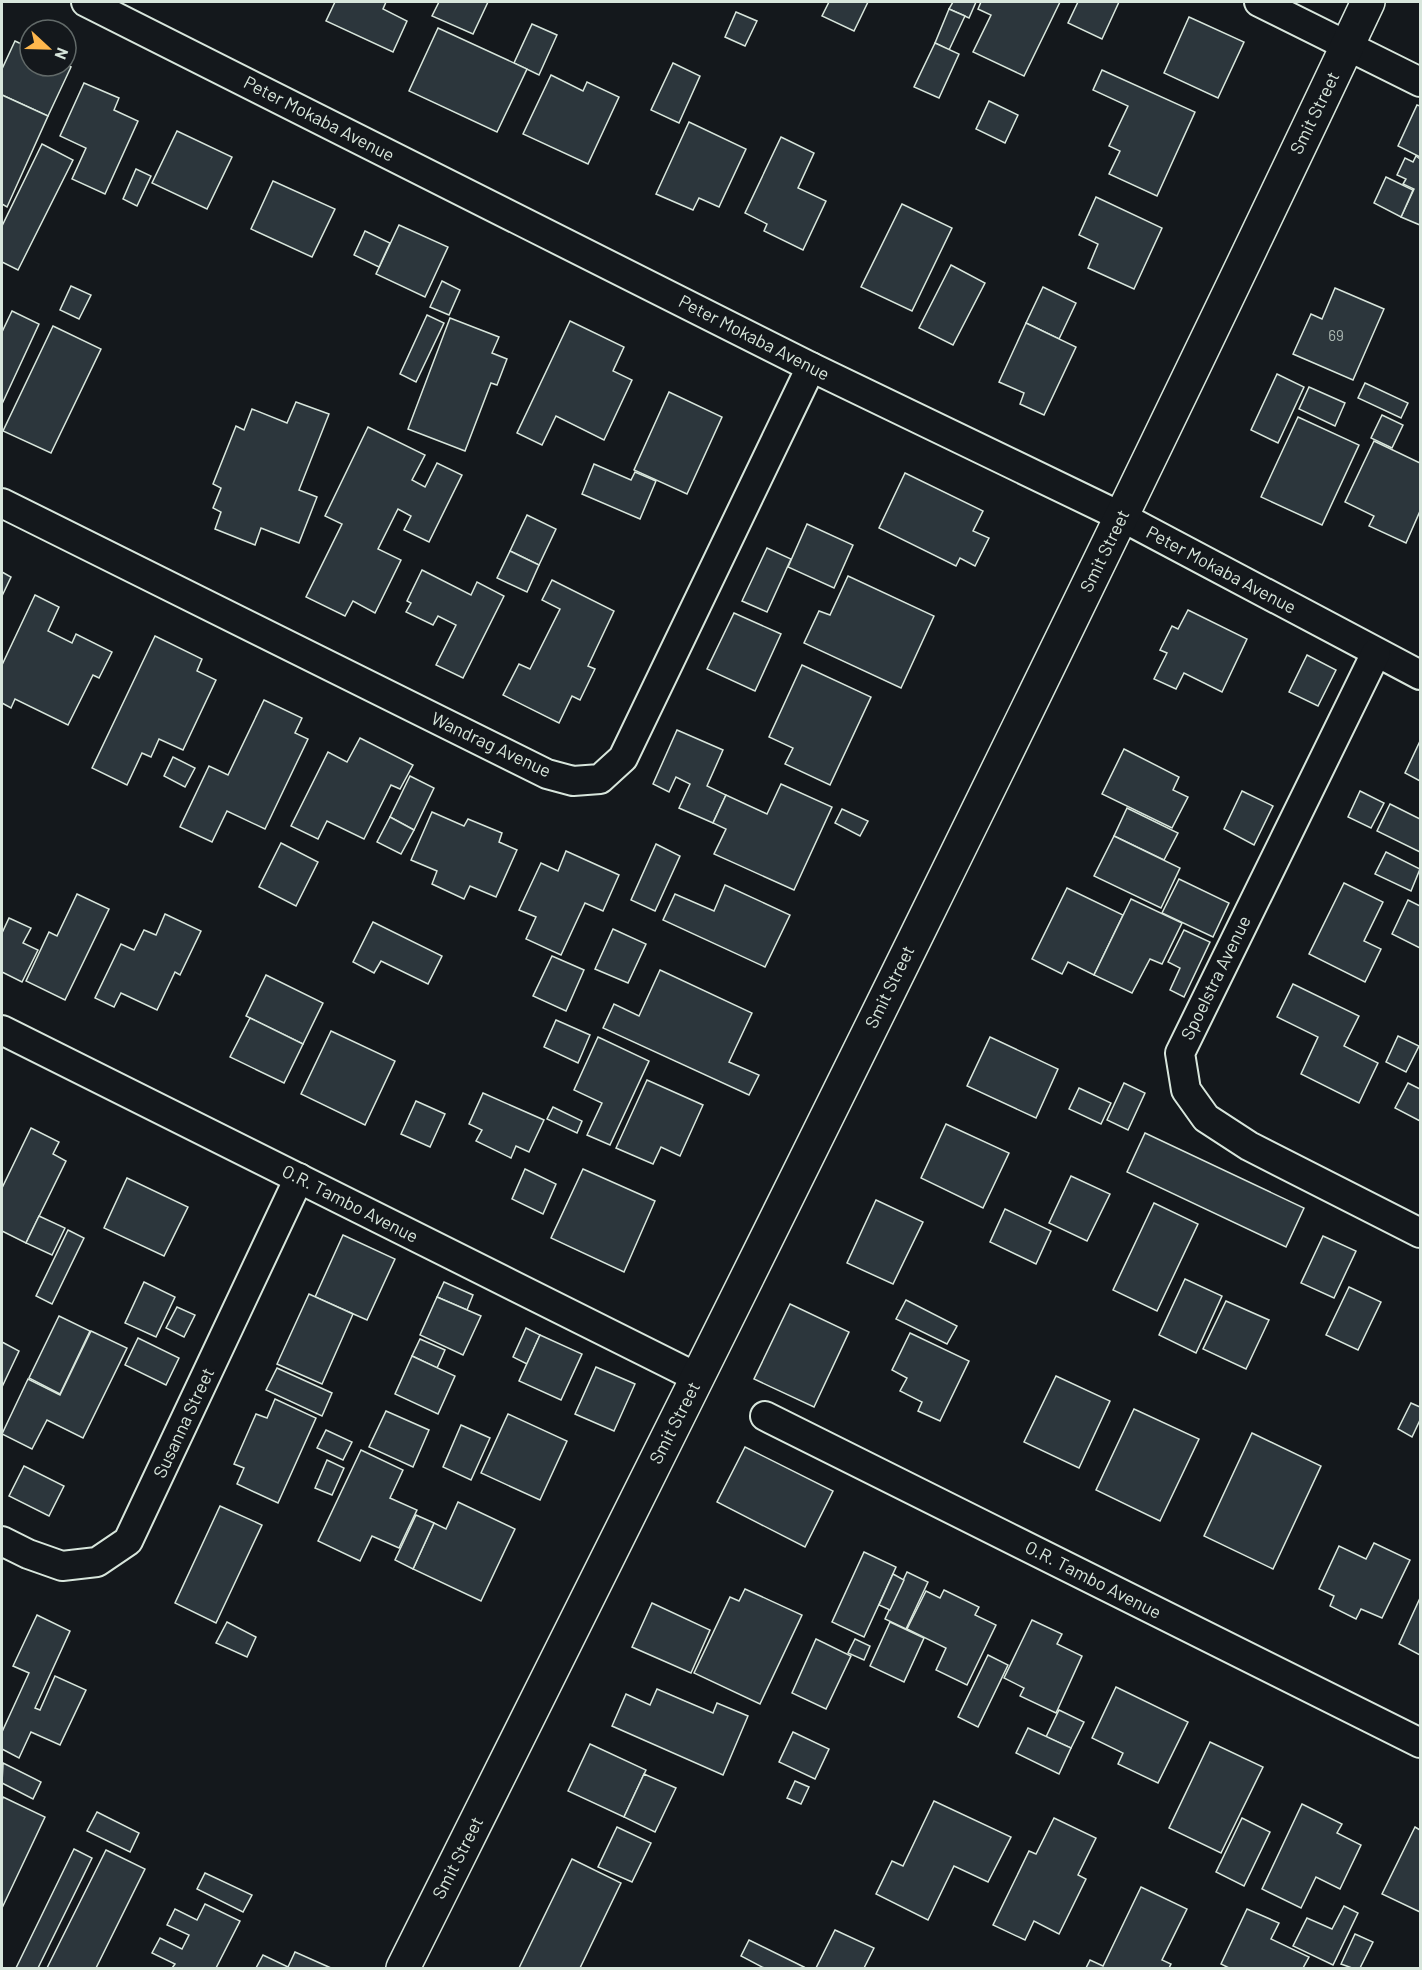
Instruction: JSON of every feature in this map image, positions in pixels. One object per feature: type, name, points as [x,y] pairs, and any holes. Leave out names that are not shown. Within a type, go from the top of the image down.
[{"type":"street","name":"Peter Mokaba Avenue","points":[[86,2],[810,367],[1122,517],[1420,675]]},
{"type":"street","points":[[1259,2],[1420,82]]},
{"type":"street","name":"Smit Street","points":[[403,1968],[698,1378],[1122,517],[1368,2]]},
{"type":"street","name":"Wandrag Avenue","points":[[2,503],[547,774],[573,780],[600,779],[623,758],[810,367]]},
{"type":"street","name":"Spoelstra Avenue","points":[[1376,653],[1180,1053],[1186,1090],[1206,1118],[1249,1146],[1420,1233]]},
{"type":"street","name":"O.R. Tambo Avenue","points":[[2,1029],[698,1378]]},
{"type":"street","name":"Susanna Street","points":[[2,1541],[28,1554],[62,1566],[97,1562],[128,1541],[299,1178]]},
{"type":"street","name":"O.R. Tambo Avenue","points":[[765,1416],[1420,1743]]},
{"type":"building","points":[[335,2],[386,2],[383,9],[407,21],[393,52],[326,21]]},
{"type":"building","points":[[439,2],[488,2],[473,34],[432,16]]},
{"type":"building","points":[[829,2],[868,2],[854,31],[822,16]]},
{"type":"building","points":[[953,2],[976,2],[969,18],[949,9]]},
{"type":"building","points":[[981,2],[1060,2],[1024,76],[973,52],[991,15],[978,9]]},
{"type":"building","points":[[1078,2],[1119,2],[1102,39],[1068,23]]},
{"type":"building","points":[[949,9],[965,16],[949,50],[935,43]]},
{"type":"building","points":[[736,12],[757,21],[745,46],[725,37]]},
{"type":"building","points":[[1189,17],[1244,42],[1218,98],[1164,73]]},
{"type":"building","points":[[532,24],[557,35],[539,75],[514,63]]},
{"type":"building","points":[[438,28],[527,69],[497,132],[409,91]]},
{"type":"building","points":[[15,41],[18,42],[18,78],[66,78],[48,116],[2,95],[2,69]]},
{"type":"building","points":[[935,43],[959,54],[939,98],[914,87]]},
{"type":"building","points":[[673,63],[700,76],[679,123],[651,110]]},
{"type":"building","points":[[1102,70],[1195,112],[1157,196],[1109,174],[1120,151],[1109,146],[1128,106],[1093,90]]},
{"type":"building","points":[[551,75],[583,91],[587,82],[619,97],[588,164],[523,134]]},
{"type":"building","points":[[84,83],[119,98],[114,110],[138,121],[105,194],[72,179],[86,148],[60,136]]},
{"type":"building","points":[[2,95],[48,116],[7,207],[2,204]]},
{"type":"building","points":[[989,101],[1018,115],[1005,143],[976,129]]},
{"type":"building","points":[[1417,105],[1420,106],[1420,157],[1398,146]]},
{"type":"building","points":[[689,122],[746,149],[719,207],[699,198],[693,210],[656,194]]},
{"type":"building","points":[[177,131],[232,157],[207,209],[152,183]]},
{"type":"building","points":[[781,137],[814,153],[798,188],[826,201],[803,250],[764,231],[767,224],[745,213]]},
{"type":"building","points":[[42,144],[73,160],[18,270],[2,262],[2,226]]},
{"type":"building","points":[[1416,156],[1420,159],[1420,225],[1401,217],[1414,189],[1403,184],[1406,179],[1397,175],[1405,158],[1413,162]]},
{"type":"building","points":[[136,169],[151,176],[137,206],[123,199]]},
{"type":"building","points":[[1386,177],[1413,190],[1401,217],[1374,203]]},
{"type":"building","points":[[273,181],[335,209],[312,257],[251,229]]},
{"type":"building","points":[[1096,197],[1162,228],[1134,289],[1088,268],[1098,244],[1079,235]]},
{"type":"building","points":[[902,204],[952,228],[912,311],[861,287]]},
{"type":"building","points":[[399,225],[448,247],[425,297],[376,274]]},
{"type":"building","points":[[365,231],[390,243],[379,267],[354,255]]},
{"type":"building","points":[[951,265],[985,283],[953,345],[919,328]]},
{"type":"building","points":[[442,281],[460,290],[449,315],[430,307]]},
{"type":"building","points":[[71,286],[91,295],[79,319],[60,310]]},
{"type":"building","points":[[1043,287],[1076,303],[1059,339],[1026,323]]},
{"type":"building","points":[[1335,288],[1384,309],[1353,380],[1293,354],[1311,314],[1322,319]]},
{"type":"building","points":[[12,311],[39,324],[2,404],[2,332]]},
{"type":"building","points":[[427,315],[444,323],[416,382],[400,374]]},
{"type":"building","points":[[450,318],[499,337],[492,353],[507,359],[497,385],[491,383],[465,451],[408,429]]},
{"type":"building","points":[[570,321],[624,347],[613,371],[632,380],[604,440],[556,416],[542,445],[517,433]]},
{"type":"building","points":[[1026,323],[1076,347],[1044,415],[1020,404],[1024,393],[999,382]]},
{"type":"building","points":[[53,326],[101,349],[51,453],[3,431]]},
{"type":"building","points":[[1277,374],[1304,387],[1278,443],[1251,430]]},
{"type":"building","points":[[1365,383],[1408,403],[1401,418],[1358,398]]},
{"type":"building","points":[[1309,387],[1345,403],[1335,426],[1299,409]]},
{"type":"building","points":[[669,392],[722,417],[687,494],[634,470]]},
{"type":"building","points":[[296,402],[329,414],[299,490],[317,497],[299,543],[261,528],[255,545],[215,529],[221,512],[213,508],[221,488],[213,484],[236,426],[244,430],[252,409],[287,423]]},
{"type":"building","points":[[1382,415],[1403,425],[1392,448],[1371,438]]},
{"type":"building","points":[[1298,417],[1359,445],[1322,525],[1261,497]]},
{"type":"building","points":[[368,427],[425,455],[412,480],[425,487],[437,463],[462,475],[429,542],[404,530],[411,516],[398,509],[378,549],[401,560],[375,613],[353,601],[345,616],[306,597],[342,524],[325,516]]},
{"type":"building","points":[[1374,441],[1420,463],[1420,511],[1406,543],[1369,526],[1374,516],[1345,502]]},
{"type":"building","points":[[594,464],[631,480],[635,472],[656,481],[640,519],[582,494]]},
{"type":"building","points":[[905,473],[983,511],[973,531],[989,538],[975,566],[960,558],[956,566],[879,528]]},
{"type":"building","points":[[527,515],[556,529],[539,565],[510,551]]},
{"type":"building","points":[[807,524],[853,545],[834,588],[788,567]]},
{"type":"building","points":[[767,548],[791,559],[767,612],[742,601]]},
{"type":"building","points":[[510,551],[539,565],[527,592],[497,578]]},
{"type":"building","points":[[422,570],[471,595],[477,582],[504,596],[463,678],[436,665],[456,625],[438,616],[433,625],[406,612],[411,603],[407,601]]},
{"type":"building","points":[[2,572],[11,577],[2,596]]},
{"type":"building","points":[[848,576],[934,616],[901,688],[804,643],[819,611],[830,615]]},
{"type":"building","points":[[552,580],[614,611],[588,666],[595,669],[580,700],[572,696],[559,723],[503,695],[519,664],[530,669],[560,609],[542,600]]},
{"type":"building","points":[[35,595],[59,607],[48,631],[72,643],[76,634],[112,652],[99,678],[93,675],[68,725],[15,699],[11,708],[2,703],[2,665]]},
{"type":"building","points":[[1188,610],[1247,639],[1222,692],[1184,673],[1176,689],[1154,679],[1167,653],[1160,650],[1172,626],[1178,629]]},
{"type":"building","points":[[734,613],[781,634],[755,691],[707,669]]},
{"type":"building","points":[[155,636],[202,659],[197,671],[216,680],[183,750],[159,739],[151,757],[142,753],[127,785],[92,768]]},
{"type":"building","points":[[1307,655],[1336,670],[1318,706],[1289,692]]},
{"type":"building","points":[[802,665],[871,697],[830,785],[785,764],[793,748],[769,737]]},
{"type":"building","points":[[264,700],[302,718],[295,733],[308,739],[265,829],[227,811],[212,842],[180,827],[209,766],[228,775]]},
{"type":"building","points":[[677,730],[723,750],[707,786],[726,795],[713,823],[679,808],[690,784],[676,777],[669,792],[653,784]]},
{"type":"building","points":[[360,738],[413,765],[400,789],[391,785],[364,839],[327,821],[318,839],[291,826],[328,752],[347,762]]},
{"type":"building","points":[[1420,741],[1420,781],[1405,773]]},
{"type":"building","points":[[1124,749],[1179,777],[1173,790],[1188,797],[1172,828],[1102,794]]},
{"type":"building","points":[[173,757],[195,768],[185,787],[164,776]]},
{"type":"building","points":[[410,776],[434,788],[414,830],[390,817]]},
{"type":"building","points":[[781,784],[832,807],[794,890],[714,854],[726,829],[713,823],[726,795],[767,814]]},
{"type":"building","points":[[1242,791],[1273,806],[1254,845],[1224,829]]},
{"type":"building","points":[[1360,791],[1384,803],[1371,828],[1348,817]]},
{"type":"building","points":[[1390,804],[1420,819],[1420,852],[1377,831]]},
{"type":"building","points":[[1127,808],[1178,833],[1164,860],[1114,836]]},
{"type":"building","points":[[842,809],[868,821],[860,836],[835,823]]},
{"type":"building","points":[[432,812],[464,826],[468,819],[502,833],[499,842],[517,850],[496,897],[470,886],[464,899],[432,884],[437,871],[411,860]]},
{"type":"building","points":[[390,817],[414,830],[401,854],[377,842]]},
{"type":"building","points":[[1114,836],[1180,868],[1161,908],[1094,876]]},
{"type":"building","points":[[281,843],[318,862],[296,906],[259,887]]},
{"type":"building","points":[[656,844],[680,856],[655,911],[631,900]]},
{"type":"building","points":[[566,851],[619,875],[603,911],[585,903],[561,955],[526,939],[536,917],[519,910],[541,863],[558,871]]},
{"type":"building","points":[[1386,852],[1420,869],[1411,891],[1375,874]]},
{"type":"building","points":[[1179,879],[1229,903],[1213,937],[1162,913]]},
{"type":"building","points":[[1344,883],[1383,902],[1364,941],[1381,949],[1365,982],[1309,954]]},
{"type":"building","points":[[725,885],[790,915],[765,967],[663,920],[675,894],[714,911]]},
{"type":"building","points":[[1067,888],[1123,915],[1094,975],[1068,962],[1062,974],[1032,959]]},
{"type":"building","points":[[77,894],[109,909],[65,1000],[26,981],[49,932],[57,936]]},
{"type":"building","points":[[1131,899],[1182,923],[1162,964],[1150,959],[1132,993],[1094,975]]},
{"type":"building","points":[[1408,900],[1420,906],[1420,948],[1392,934]]},
{"type":"building","points":[[165,914],[201,931],[180,975],[175,972],[157,1010],[121,993],[114,1007],[95,998],[121,944],[134,950],[144,930],[156,935]]},
{"type":"building","points":[[9,918],[31,928],[23,943],[38,950],[22,982],[2,972],[2,933]]},
{"type":"building","points":[[373,922],[442,956],[428,984],[381,961],[374,973],[353,962]]},
{"type":"building","points":[[613,929],[646,944],[628,983],[595,969]]},
{"type":"building","points":[[1184,930],[1210,942],[1184,997],[1170,990],[1180,968],[1168,962]]},
{"type":"building","points":[[552,956],[584,970],[566,1011],[533,996]]},
{"type":"building","points":[[660,970],[752,1013],[729,1062],[759,1075],[749,1095],[603,1028],[614,1004],[639,1016]]},
{"type":"building","points":[[266,975],[323,1003],[303,1044],[246,1016]]},
{"type":"building","points":[[1293,984],[1359,1016],[1344,1046],[1378,1063],[1359,1103],[1301,1074],[1318,1037],[1277,1017]]},
{"type":"building","points":[[250,1018],[303,1044],[284,1083],[230,1057]]},
{"type":"building","points":[[556,1020],[590,1035],[578,1063],[544,1047]]},
{"type":"building","points":[[331,1031],[395,1061],[365,1125],[301,1094]]},
{"type":"building","points":[[1398,1036],[1419,1046],[1406,1072],[1386,1062]]},
{"type":"building","points":[[598,1037],[649,1061],[610,1145],[587,1135],[602,1103],[574,1090]]},
{"type":"building","points":[[990,1037],[1058,1069],[1036,1118],[967,1086]]},
{"type":"building","points":[[647,1080],[703,1105],[680,1156],[661,1147],[653,1164],[616,1148]]},
{"type":"building","points":[[1124,1083],[1145,1093],[1128,1130],[1107,1120]]},
{"type":"building","points":[[1408,1083],[1420,1089],[1420,1121],[1395,1108]]},
{"type":"building","points":[[1079,1088],[1111,1103],[1101,1124],[1069,1109]]},
{"type":"building","points":[[483,1093],[544,1120],[529,1152],[516,1146],[511,1158],[476,1141],[482,1130],[469,1124]]},
{"type":"building","points":[[416,1101],[445,1114],[430,1147],[401,1134]]},
{"type":"building","points":[[553,1107],[582,1121],[577,1133],[547,1119]]},
{"type":"building","points":[[946,1124],[1009,1153],[983,1208],[921,1178]]},
{"type":"building","points":[[31,1128],[59,1142],[53,1154],[66,1161],[26,1243],[2,1231],[2,1188]]},
{"type":"building","points":[[1145,1133],[1304,1208],[1286,1247],[1127,1172]]},
{"type":"building","points":[[525,1169],[556,1184],[543,1214],[512,1199]]},
{"type":"building","points":[[583,1169],[655,1201],[624,1272],[551,1238]]},
{"type":"building","points":[[1071,1176],[1110,1194],[1087,1241],[1049,1223]]},
{"type":"building","points":[[127,1178],[188,1207],[164,1256],[104,1228]]},
{"type":"building","points":[[876,1200],[923,1222],[893,1284],[847,1263]]},
{"type":"building","points":[[1154,1203],[1198,1224],[1157,1311],[1113,1290]]},
{"type":"building","points":[[1005,1209],[1051,1231],[1036,1264],[990,1242]]},
{"type":"building","points":[[39,1216],[65,1228],[52,1255],[26,1243]]},
{"type":"building","points":[[68,1230],[84,1238],[52,1304],[36,1296]]},
{"type":"building","points":[[343,1235],[395,1259],[367,1320],[315,1297]]},
{"type":"building","points":[[1323,1236],[1356,1251],[1334,1298],[1301,1283]]},
{"type":"building","points":[[1185,1279],[1222,1296],[1196,1353],[1159,1335]]},
{"type":"building","points":[[144,1282],[175,1297],[156,1337],[125,1323]]},
{"type":"building","points":[[444,1282],[473,1295],[467,1310],[437,1297]]},
{"type":"building","points":[[1349,1287],[1381,1302],[1358,1350],[1326,1335]]},
{"type":"building","points":[[309,1294],[353,1314],[322,1384],[277,1364]]},
{"type":"building","points":[[437,1297],[481,1316],[463,1355],[420,1335]]},
{"type":"building","points":[[906,1300],[957,1326],[947,1344],[896,1319]]},
{"type":"building","points":[[1226,1301],[1269,1320],[1246,1369],[1203,1349]]},
{"type":"building","points":[[790,1304],[849,1332],[814,1407],[754,1379]]},
{"type":"building","points":[[177,1307],[195,1315],[184,1337],[166,1328]]},
{"type":"building","points":[[59,1316],[90,1331],[60,1394],[29,1378]]},
{"type":"building","points":[[526,1328],[540,1335],[527,1364],[513,1357]]},
{"type":"building","points":[[91,1331],[127,1348],[83,1438],[47,1420],[32,1449],[2,1434],[28,1379],[60,1395]]},
{"type":"building","points":[[910,1333],[969,1361],[940,1421],[918,1411],[922,1402],[900,1391],[907,1378],[892,1370]]},
{"type":"building","points":[[540,1335],[582,1354],[561,1400],[519,1381]]},
{"type":"building","points":[[138,1338],[179,1358],[166,1385],[125,1365]]},
{"type":"building","points":[[420,1339],[445,1350],[437,1368],[412,1356]]},
{"type":"building","points":[[2,1342],[19,1351],[2,1387]]},
{"type":"building","points":[[412,1356],[455,1376],[438,1414],[395,1394]]},
{"type":"building","points":[[596,1367],[635,1384],[614,1431],[575,1414]]},
{"type":"building","points":[[277,1368],[332,1393],[322,1416],[266,1390]]},
{"type":"building","points":[[1056,1376],[1110,1401],[1079,1468],[1024,1442]]},
{"type":"building","points":[[275,1399],[316,1418],[278,1503],[237,1484],[244,1468],[234,1464],[256,1414],[267,1418]]},
{"type":"building","points":[[1411,1403],[1420,1407],[1420,1420],[1412,1437],[1398,1429]]},
{"type":"building","points":[[1134,1409],[1199,1439],[1160,1521],[1096,1490]]},
{"type":"building","points":[[386,1411],[429,1430],[413,1467],[369,1447]]},
{"type":"building","points":[[508,1414],[567,1441],[540,1500],[481,1473]]},
{"type":"building","points":[[461,1425],[490,1438],[471,1480],[443,1467]]},
{"type":"building","points":[[326,1430],[352,1442],[343,1460],[317,1448]]},
{"type":"building","points":[[1252,1433],[1321,1466],[1273,1569],[1204,1536]]},
{"type":"building","points":[[745,1447],[833,1491],[805,1547],[717,1502]]},
{"type":"building","points":[[361,1450],[403,1470],[390,1498],[417,1510],[399,1548],[372,1536],[360,1561],[318,1541]]},
{"type":"building","points":[[327,1460],[344,1468],[332,1495],[315,1488]]},
{"type":"building","points":[[24,1466],[64,1486],[49,1516],[9,1496]]},
{"type":"building","points":[[458,1502],[515,1529],[481,1601],[413,1569],[434,1523],[446,1529]]},
{"type":"building","points":[[220,1506],[262,1525],[216,1623],[175,1603]]},
{"type":"building","points":[[416,1515],[434,1523],[413,1569],[395,1560]]},
{"type":"building","points":[[1374,1543],[1410,1560],[1382,1618],[1361,1609],[1356,1619],[1330,1606],[1334,1596],[1319,1589],[1339,1546],[1366,1559]]},
{"type":"building","points":[[864,1552],[896,1567],[864,1637],[832,1622]]},
{"type":"building","points":[[907,1572],[928,1582],[906,1629],[885,1619]]},
{"type":"building","points":[[893,1574],[904,1580],[890,1610],[879,1605]]},
{"type":"building","points":[[745,1589],[802,1615],[760,1704],[694,1673],[730,1597],[739,1601]]},
{"type":"building","points":[[944,1590],[979,1607],[975,1615],[996,1625],[967,1685],[936,1670],[946,1648],[907,1629],[926,1591],[940,1598]]},
{"type":"building","points":[[1420,1598],[1420,1655],[1399,1644]]},
{"type":"building","points":[[652,1603],[710,1630],[691,1673],[632,1647]]},
{"type":"building","points":[[37,1615],[70,1631],[35,1708],[40,1710],[55,1676],[86,1690],[60,1745],[31,1732],[19,1758],[2,1749],[2,1732],[29,1673],[13,1666]]},
{"type":"building","points":[[1032,1620],[1062,1634],[1057,1644],[1082,1656],[1056,1713],[1020,1696],[1024,1688],[1004,1678]]},
{"type":"building","points":[[227,1622],[256,1637],[247,1657],[216,1643]]},
{"type":"building","points":[[890,1622],[924,1638],[904,1682],[870,1666]]},
{"type":"building","points":[[816,1639],[851,1656],[826,1709],[792,1693]]},
{"type":"building","points":[[855,1639],[870,1646],[864,1660],[848,1653]]},
{"type":"building","points":[[988,1655],[1008,1665],[978,1727],[958,1717]]},
{"type":"building","points":[[1116,1687],[1188,1722],[1158,1783],[1118,1764],[1123,1753],[1092,1738]]},
{"type":"building","points":[[657,1689],[713,1713],[717,1703],[748,1716],[723,1775],[612,1726],[626,1694],[650,1705]]},
{"type":"building","points":[[1059,1710],[1084,1722],[1071,1748],[1046,1737]]},
{"type":"building","points":[[1028,1728],[1071,1748],[1059,1774],[1016,1753]]},
{"type":"building","points":[[793,1732],[829,1749],[815,1779],[779,1762]]},
{"type":"building","points":[[1210,1742],[1263,1767],[1221,1853],[1169,1828]]},
{"type":"building","points":[[590,1744],[646,1770],[624,1817],[568,1791]]},
{"type":"building","points":[[3,1763],[41,1782],[33,1799],[2,1783]]},
{"type":"building","points":[[644,1774],[676,1788],[655,1832],[624,1817]]},
{"type":"building","points":[[795,1781],[809,1787],[801,1804],[787,1798]]},
{"type":"building","points":[[3,1797],[45,1817],[2,1908],[2,1801]]},
{"type":"building","points":[[934,1801],[1011,1837],[988,1882],[954,1866],[928,1920],[876,1894],[892,1861],[903,1866]]},
{"type":"building","points":[[1302,1804],[1342,1824],[1337,1833],[1361,1845],[1340,1889],[1316,1877],[1301,1908],[1262,1889]]},
{"type":"building","points":[[97,1812],[139,1833],[130,1852],[87,1831]]},
{"type":"building","points":[[1054,1818],[1096,1838],[1078,1875],[1086,1879],[1059,1934],[1034,1921],[1025,1940],[993,1925],[1029,1851],[1036,1854]]},
{"type":"building","points":[[1242,1818],[1270,1832],[1244,1886],[1216,1872]]},
{"type":"building","points":[[617,1827],[651,1843],[632,1882],[598,1867]]},
{"type":"building","points":[[1415,1827],[1420,1830],[1420,1912],[1382,1894]]},
{"type":"building","points":[[74,1849],[92,1858],[38,1968],[16,1968]]},
{"type":"building","points":[[106,1850],[145,1869],[96,1968],[47,1968]]},
{"type":"building","points":[[572,1859],[621,1883],[580,1968],[519,1968]]},
{"type":"building","points":[[205,1873],[252,1895],[243,1912],[197,1889]]},
{"type":"building","points":[[1141,1887],[1187,1909],[1162,1960],[1171,1964],[1169,1968],[1086,1968],[1090,1960],[1103,1966]]},
{"type":"building","points":[[205,1904],[240,1921],[216,1968],[172,1968],[175,1964],[152,1953],[160,1938],[182,1949],[189,1935],[167,1925],[175,1909],[197,1920]]},
{"type":"building","points":[[1344,1906],[1358,1913],[1333,1965],[1293,1946],[1307,1918],[1332,1929]]},
{"type":"building","points":[[1247,1909],[1279,1923],[1271,1939],[1309,1957],[1303,1968],[1229,1968],[1221,1964]]},
{"type":"building","points":[[835,1930],[874,1948],[864,1968],[816,1968]]},
{"type":"building","points":[[1355,1934],[1373,1942],[1360,1968],[1341,1964]]},
{"type":"building","points":[[749,1940],[804,1967],[764,1968],[741,1956]]},
{"type":"building","points":[[295,1952],[331,1968],[256,1968],[263,1955],[288,1967]]}]
